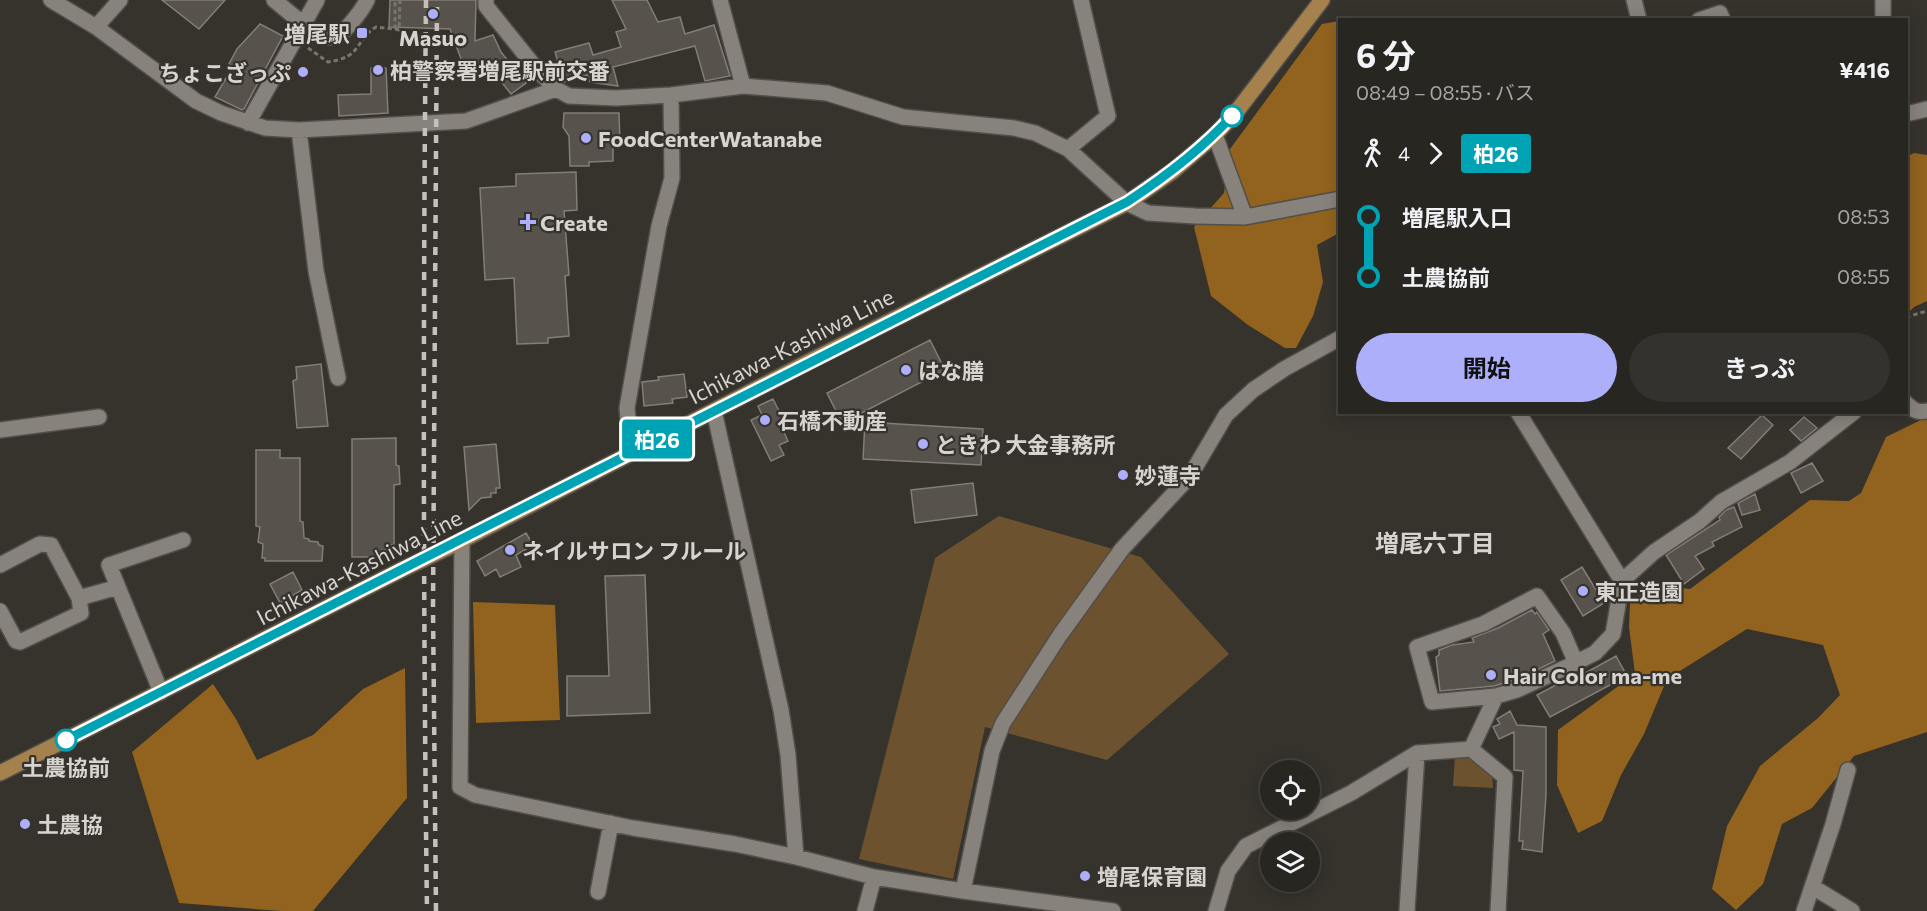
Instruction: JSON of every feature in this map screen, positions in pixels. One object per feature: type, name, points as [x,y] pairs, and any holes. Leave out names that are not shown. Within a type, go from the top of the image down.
[{"type":"main road","name":"Ichikawa-Kashiwa Line","points":[[0,774],[1127,202],[1173,171],[1215,135],[1237,111],[1322,0]]},
{"type":"street","points":[[51,0],[96,27],[196,101],[220,113],[265,128],[299,130],[466,121],[556,89]]},
{"type":"street","points":[[96,27],[120,0]]},
{"type":"street","points":[[274,0],[326,38],[340,34],[364,7],[367,0]]},
{"type":"street","points":[[248,123],[316,0]]},
{"type":"street","points":[[486,0],[486,6],[539,72],[556,89],[569,96],[616,98],[671,95],[743,86],[827,93],[903,117],[1014,128],[1035,133],[1068,149],[1127,202],[1148,213],[1245,217],[1338,199]]},
{"type":"street","points":[[720,0],[743,86]]},
{"type":"street","points":[[1068,149],[1108,116],[1081,0]]},
{"type":"street","points":[[1634,0],[1638,18]]},
{"type":"street","points":[[1883,0],[1883,18]]},
{"type":"street","points":[[1705,18],[1720,13],[1722,18]]},
{"type":"street","points":[[642,447],[628,419],[627,408],[659,226],[672,178],[671,95]]},
{"type":"street","points":[[1908,114],[1927,109]]},
{"type":"street","points":[[299,130],[316,271],[338,378]]},
{"type":"street","points":[[1215,135],[1245,217]]},
{"type":"street","points":[[963,891],[992,751],[1003,723],[1060,635],[1122,549],[1190,476],[1226,415],[1253,390],[1284,369],[1338,339]]},
{"type":"street","points":[[1908,405],[1913,410],[1927,411]]},
{"type":"street","points":[[714,411],[781,710],[788,755],[796,857]]},
{"type":"street","points":[[1519,414],[1622,581]]},
{"type":"street","points":[[1576,663],[1563,633],[1537,596],[1483,624],[1417,647],[1432,702],[1496,696],[1516,690],[1576,663],[1595,653],[1613,634],[1622,581],[1654,552],[1700,521],[1721,502],[1790,462],[1851,414]]},
{"type":"street","points":[[0,430],[99,417]]},
{"type":"street","points":[[161,692],[109,565],[183,540]]},
{"type":"street","points":[[462,540],[460,787],[475,795],[611,823],[735,844],[874,877],[1108,911]]},
{"type":"street","points":[[0,565],[40,544],[51,545],[79,598],[81,613],[20,642],[16,641],[0,611]]},
{"type":"street","points":[[79,598],[118,587]]},
{"type":"street","points":[[1471,749],[1496,696]]},
{"type":"street","points":[[1216,911],[1228,871],[1246,846],[1352,794],[1418,753],[1471,749],[1505,777],[1498,911]]},
{"type":"street","points":[[1407,911],[1418,753]]},
{"type":"street","points":[[1804,911],[1848,770]]},
{"type":"street","points":[[598,892],[611,823]]},
{"type":"street","points":[[866,911],[874,877]]},
{"type":"street","points":[[1813,887],[1852,911]]},
{"type":"path","points":[[395,28],[399,30],[398,0]]},
{"type":"path","points":[[1908,316],[1927,311]]},
{"type":"shaded area","points":[[1338,21],[1338,83],[1336,85],[1338,94],[1338,234],[1317,245],[1323,282],[1313,316],[1296,348],[1285,348],[1248,325],[1211,296],[1194,227],[1224,193],[1230,149],[1322,24]]},
{"type":"shaded area","points":[[1914,153],[1927,155],[1927,301],[1914,307],[1908,313],[1908,156]]},
{"type":"shaded area","points":[[1927,417],[1927,732],[1854,756],[1812,808],[1782,824],[1763,884],[1736,910],[1712,889],[1727,826],[1760,766],[1818,718],[1840,695],[1823,645],[1747,629],[1667,679],[1644,734],[1621,775],[1602,821],[1578,833],[1557,785],[1558,730],[1635,674],[1629,627],[1630,603],[1654,585],[1690,589],[1810,500],[1849,501],[1861,493],[1886,437]]},
{"type":"shaded area","points":[[999,516],[1141,557],[1229,654],[1107,760],[985,727],[953,879],[859,859],[935,558]]},
{"type":"shaded area","points":[[473,602],[555,605],[560,720],[476,723]]},
{"type":"shaded area","points":[[405,668],[407,798],[313,911],[281,911],[179,903],[132,752],[213,684],[236,719],[257,760],[313,735],[363,689]]},
{"type":"shaded area","points":[[1465,755],[1492,772],[1493,788],[1453,786],[1455,756]]},
{"type":"building","points":[[162,0],[225,0],[199,29]]},
{"type":"building","points":[[390,0],[476,0],[475,41],[493,35],[501,52],[526,83],[511,94],[488,65],[469,71],[466,66],[464,67],[450,29],[389,27]]},
{"type":"building","points":[[612,0],[647,0],[658,22],[680,17],[685,34],[714,25],[730,76],[705,81],[695,46],[613,67],[618,86],[590,82],[587,75],[564,82],[555,52],[589,43],[593,55],[621,47],[616,32],[626,29]]},
{"type":"building","points":[[260,24],[283,36],[242,110],[215,97],[233,66],[229,64],[237,49]]},
{"type":"building","points":[[371,68],[386,68],[388,113],[339,116],[338,95],[371,94]]},
{"type":"building","points":[[564,113],[619,113],[620,144],[613,146],[613,161],[589,162],[589,166],[570,166],[569,136],[563,127]]},
{"type":"building","points":[[576,172],[577,210],[564,211],[569,275],[565,276],[569,336],[548,338],[548,343],[517,344],[514,278],[485,280],[480,188],[516,186],[516,174]]},
{"type":"building","points":[[930,340],[945,370],[842,423],[827,393]]},
{"type":"building","points":[[321,364],[328,426],[297,428],[293,381],[297,379],[296,367]]},
{"type":"building","points":[[684,374],[687,397],[672,399],[673,403],[644,406],[642,382],[659,380],[658,377]]},
{"type":"building","points":[[773,399],[784,421],[780,423],[788,441],[779,445],[784,455],[771,461],[751,420],[762,415],[758,406]]},
{"type":"building","points":[[1762,415],[1773,425],[1741,459],[1728,448]]},
{"type":"building","points":[[1804,417],[1817,428],[1801,441],[1790,430]]},
{"type":"building","name":"ときわ 大金事務所","points":[[865,422],[983,429],[981,465],[863,459]]},
{"type":"building","points":[[396,438],[396,465],[399,466],[400,484],[394,485],[394,545],[389,545],[388,550],[382,550],[382,554],[375,555],[375,557],[352,557],[352,439]]},
{"type":"building","points":[[496,444],[500,488],[496,488],[496,493],[491,493],[491,497],[481,498],[469,510],[464,447]]},
{"type":"building","points":[[256,450],[280,450],[280,458],[300,458],[300,521],[303,522],[304,538],[323,546],[322,561],[265,561],[265,558],[262,558],[263,544],[258,542],[260,527],[256,526]]},
{"type":"building","points":[[1812,463],[1823,481],[1801,493],[1791,473]]},
{"type":"building","points":[[973,483],[977,515],[915,523],[911,490]]},
{"type":"building","points":[[1755,494],[1760,510],[1742,515],[1738,503]]},
{"type":"building","points":[[1734,507],[1742,527],[1712,542],[1714,546],[1695,556],[1704,569],[1684,584],[1666,555],[1720,520],[1719,517],[1726,510]]},
{"type":"building","name":"ネイルサロン フルール","points":[[526,533],[533,545],[516,555],[521,567],[500,577],[496,569],[485,576],[477,561]]},
{"type":"building","name":"東正造園","points":[[1582,567],[1604,603],[1583,616],[1561,580]]},
{"type":"building","points":[[293,572],[302,590],[280,603],[270,584]]},
{"type":"building","points":[[645,575],[650,713],[567,716],[567,676],[609,676],[605,576]]},
{"type":"building","points":[[1532,610],[1535,614],[1537,612],[1549,630],[1543,634],[1555,661],[1520,678],[1494,686],[1440,691],[1436,657],[1439,655],[1439,650],[1452,645],[1474,642],[1472,638],[1498,628]]},
{"type":"building","points":[[1616,656],[1627,676],[1550,717],[1537,695],[1567,679],[1569,682]]},
{"type":"building","points":[[1510,711],[1517,725],[1546,727],[1546,795],[1542,852],[1522,849],[1523,841],[1519,841],[1523,771],[1514,770],[1514,732],[1499,739],[1493,727],[1500,724],[1497,719]]},
{"type":"railway","points":[[426,0],[424,456],[427,911]]},
{"type":"railway","points":[[436,911],[433,608],[437,0]]},
{"type":"bus line","name":"柏26","points":[[66,740],[1127,202],[1173,171],[1215,135],[1232,116]]},
{"type":"place","name":"Masuo","points":[[433,14]]},
{"type":"place","name":"増尾駅","points":[[362,33]]},
{"type":"place","name":"柏警察署増尾駅前交番","points":[[378,70]]},
{"type":"place","name":"ちょこざっぷ","points":[[303,72]]},
{"type":"place","name":"FoodCenterWatanabe","points":[[586,138]]},
{"type":"place","name":"Create","points":[[528,222]]},
{"type":"place","name":"はな膳","points":[[906,370]]},
{"type":"place","name":"石橋不動産","points":[[765,420]]},
{"type":"place","name":"ときわ 大金事務所","points":[[923,444]]},
{"type":"place","name":"妙蓮寺","points":[[1123,475]]},
{"type":"place","name":"ネイルサロン フルール","points":[[510,550]]},
{"type":"place","name":"東正造園","points":[[1583,591]]},
{"type":"place","name":"Hair Color ma-me","points":[[1491,675]]},
{"type":"place","name":"土農協前","points":[[66,740]]},
{"type":"place","name":"土農協","points":[[25,824]]},
{"type":"place","name":"増尾保育園","points":[[1085,876]]},
{"type":"district","name":"増尾六丁目","points":[[1435,542]]}]
